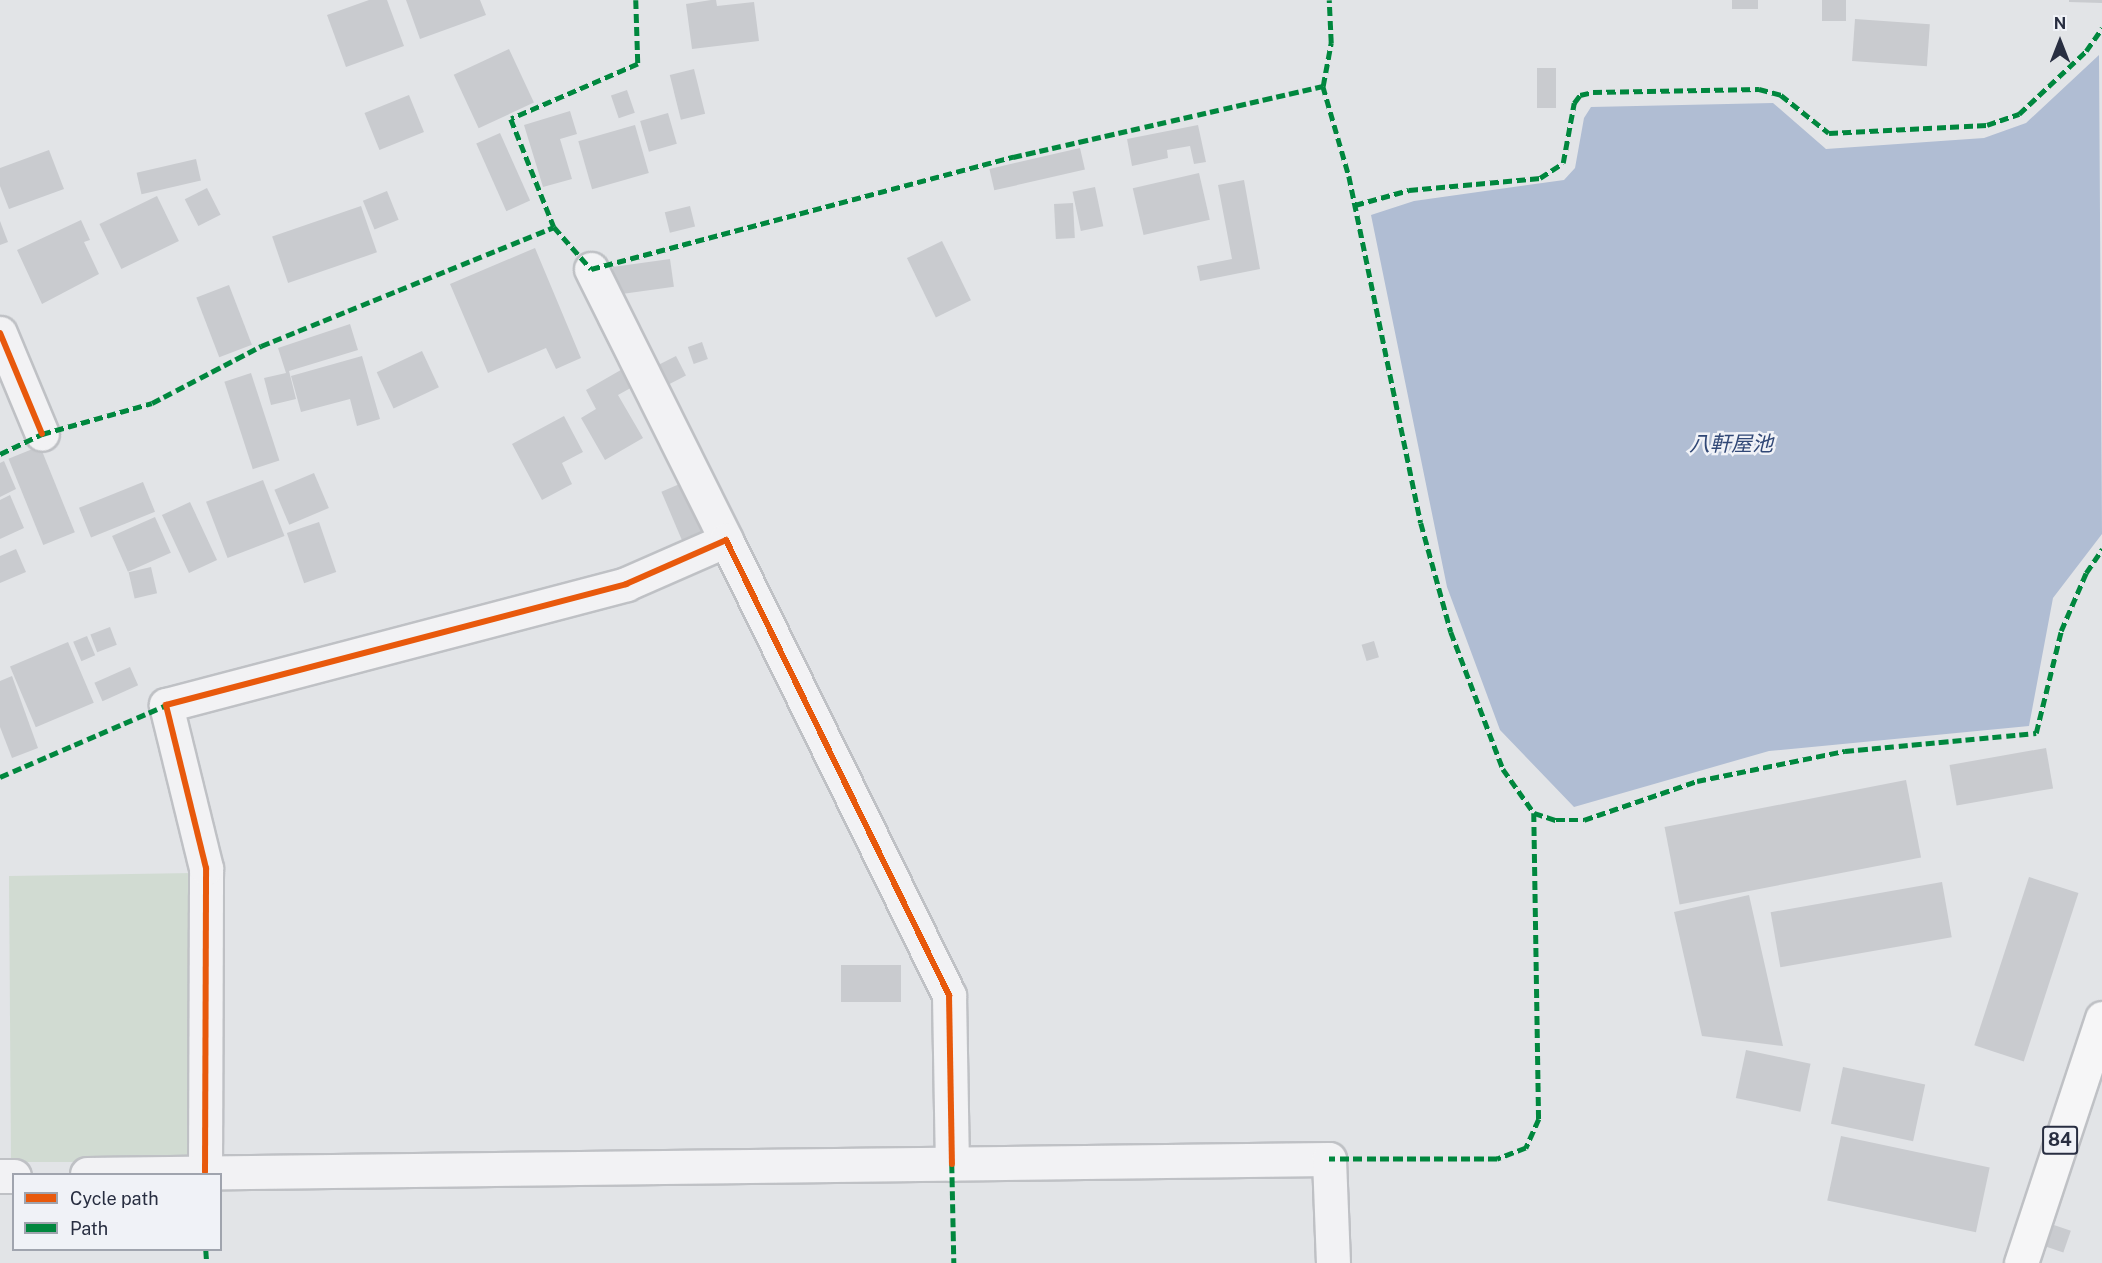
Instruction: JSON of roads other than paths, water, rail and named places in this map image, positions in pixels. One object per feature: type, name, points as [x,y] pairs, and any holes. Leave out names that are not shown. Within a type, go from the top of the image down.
[{"type":"main road","name":"84","points":[[2020,1263],[2102,1018]]},
{"type":"street","points":[[591,269],[949,995],[952,1164]]},
{"type":"street","points":[[0,333],[42,434]]},
{"type":"street","points":[[205,1172],[206,867],[166,705],[626,584],[726,540]]},
{"type":"street","points":[[146,1173],[1329,1159],[1333,1263]]},
{"type":"water","name":"八軒屋池","points":[[2099,55],[2102,534],[2053,598],[2029,726],[1769,751],[1574,807],[1500,730],[1447,587],[1371,215],[1414,201],[1564,180],[1575,168],[1584,118],[1591,107],[1773,103],[1826,149],[1984,138],[2026,123]]}]
